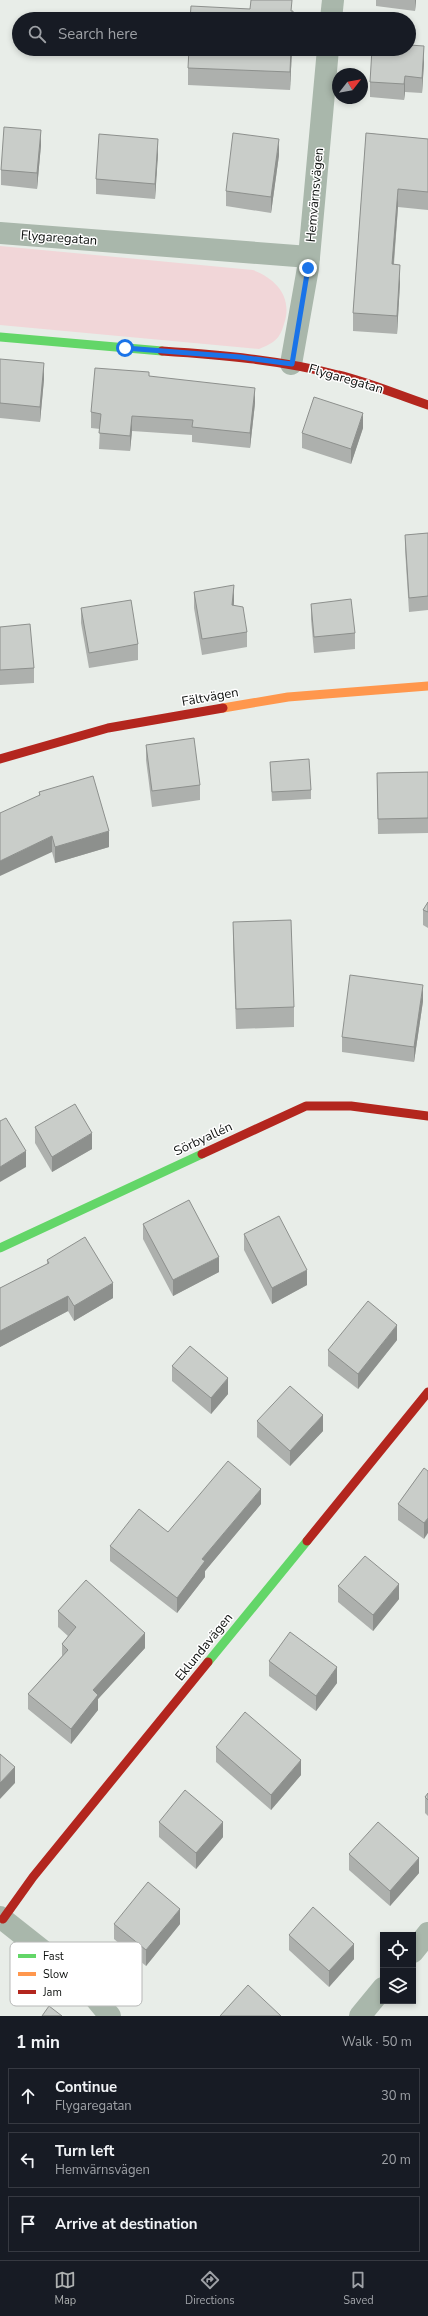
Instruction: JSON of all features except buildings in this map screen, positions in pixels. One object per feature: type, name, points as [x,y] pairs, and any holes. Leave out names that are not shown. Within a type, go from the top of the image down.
[{"type":"street","points":[[332,12],[333,0]]},
{"type":"street","name":"Hemvärnsvägen","points":[[292,364],[309,257],[327,56]]},
{"type":"street","name":"Flygaregatan","points":[[0,233],[309,257]]},
{"type":"street","name":"Flygaregatan","points":[[0,337],[240,357],[292,364],[340,375],[428,404]]},
{"type":"street","name":"Fältvägen","points":[[0,759],[108,728],[280,698],[385,688],[428,686]]},
{"type":"street","name":"Sörbyallén","points":[[0,1248],[306,1106],[351,1106],[428,1116]]},
{"type":"street","name":"Eklundavägen","points":[[1,1918],[428,1392]]},
{"type":"street","points":[[1,1918],[31,1942]]},
{"type":"street","points":[[416,1948],[428,1934]]},
{"type":"street","points":[[360,2016],[380,1992]]},
{"type":"street","points":[[102,2006],[110,2016]]},
{"type":"shaded area","points":[[0,246],[253,270],[262,274],[276,284],[281,291],[286,306],[284,324],[280,334],[275,340],[259,349],[0,325]]},
{"type":"traffic: fast","points":[[0,337],[162,351]]},
{"type":"traffic: fast","points":[[0,1248],[202,1154]]},
{"type":"traffic: fast","points":[[208,1662],[307,1541]]},
{"type":"traffic: slow","points":[[223,708],[288,697],[428,686]]},
{"type":"traffic: jam","points":[[162,351],[207,354],[294,365],[360,381],[428,405]]},
{"type":"traffic: jam","points":[[0,759],[108,728],[223,708]]},
{"type":"traffic: jam","points":[[202,1154],[306,1106],[351,1106],[428,1116]]},
{"type":"traffic: jam","points":[[307,1541],[428,1392]]},
{"type":"traffic: jam","points":[[3,1919],[33,1877],[208,1662]]},
{"type":"route","points":[[125,348],[240,357],[292,364],[308,268]]}]
